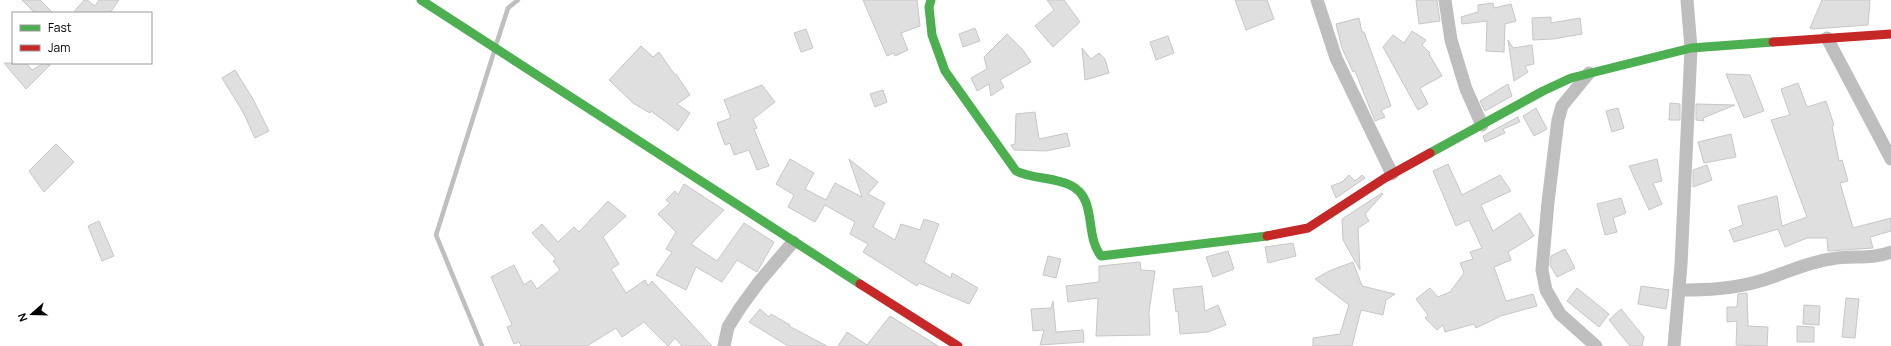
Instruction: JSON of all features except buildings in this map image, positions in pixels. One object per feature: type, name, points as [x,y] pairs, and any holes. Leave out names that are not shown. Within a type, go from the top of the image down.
[{"type":"street","points":[[421,0],[793,242],[958,346]]},
{"type":"street","points":[[931,0],[929,6],[932,35],[945,71],[1016,171],[1026,177],[1063,182],[1077,188],[1083,195],[1087,204],[1094,250],[1101,256],[1284,234],[1308,228],[1392,174],[1543,91],[1571,78],[1691,48],[1891,34]]},
{"type":"street","points":[[1317,0],[1336,58],[1392,174]]},
{"type":"street","points":[[1445,0],[1451,40],[1466,89],[1482,125]]},
{"type":"street","points":[[1674,346],[1679,290],[1691,48],[1687,0]]},
{"type":"street","points":[[1827,38],[1891,159]]},
{"type":"street","points":[[1589,73],[1562,106],[1558,120],[1550,179],[1542,270],[1546,290],[1560,314],[1596,346]]},
{"type":"street","points":[[1543,91],[1562,106]]},
{"type":"street","points":[[724,346],[728,327],[740,308],[759,282],[793,242]]},
{"type":"street","points":[[1679,290],[1717,290],[1760,281],[1830,259],[1866,258],[1880,256],[1891,252]]},
{"type":"waterway","points":[[496,45],[508,8],[518,0]]},
{"type":"waterway","points":[[482,346],[436,235],[494,52]]},
{"type":"traffic: fast","points":[[421,0],[860,284]]},
{"type":"traffic: fast","points":[[931,0],[929,7],[932,35],[945,71],[1016,171],[1023,174],[1063,182],[1079,191],[1088,208],[1093,238],[1101,256],[1267,236]]},
{"type":"traffic: fast","points":[[1430,153],[1543,91],[1571,78],[1691,48],[1773,42]]},
{"type":"traffic: jam","points":[[1773,42],[1891,34]]},
{"type":"traffic: jam","points":[[1267,236],[1308,228],[1385,178],[1430,153]]},
{"type":"traffic: jam","points":[[860,284],[958,346]]}]
